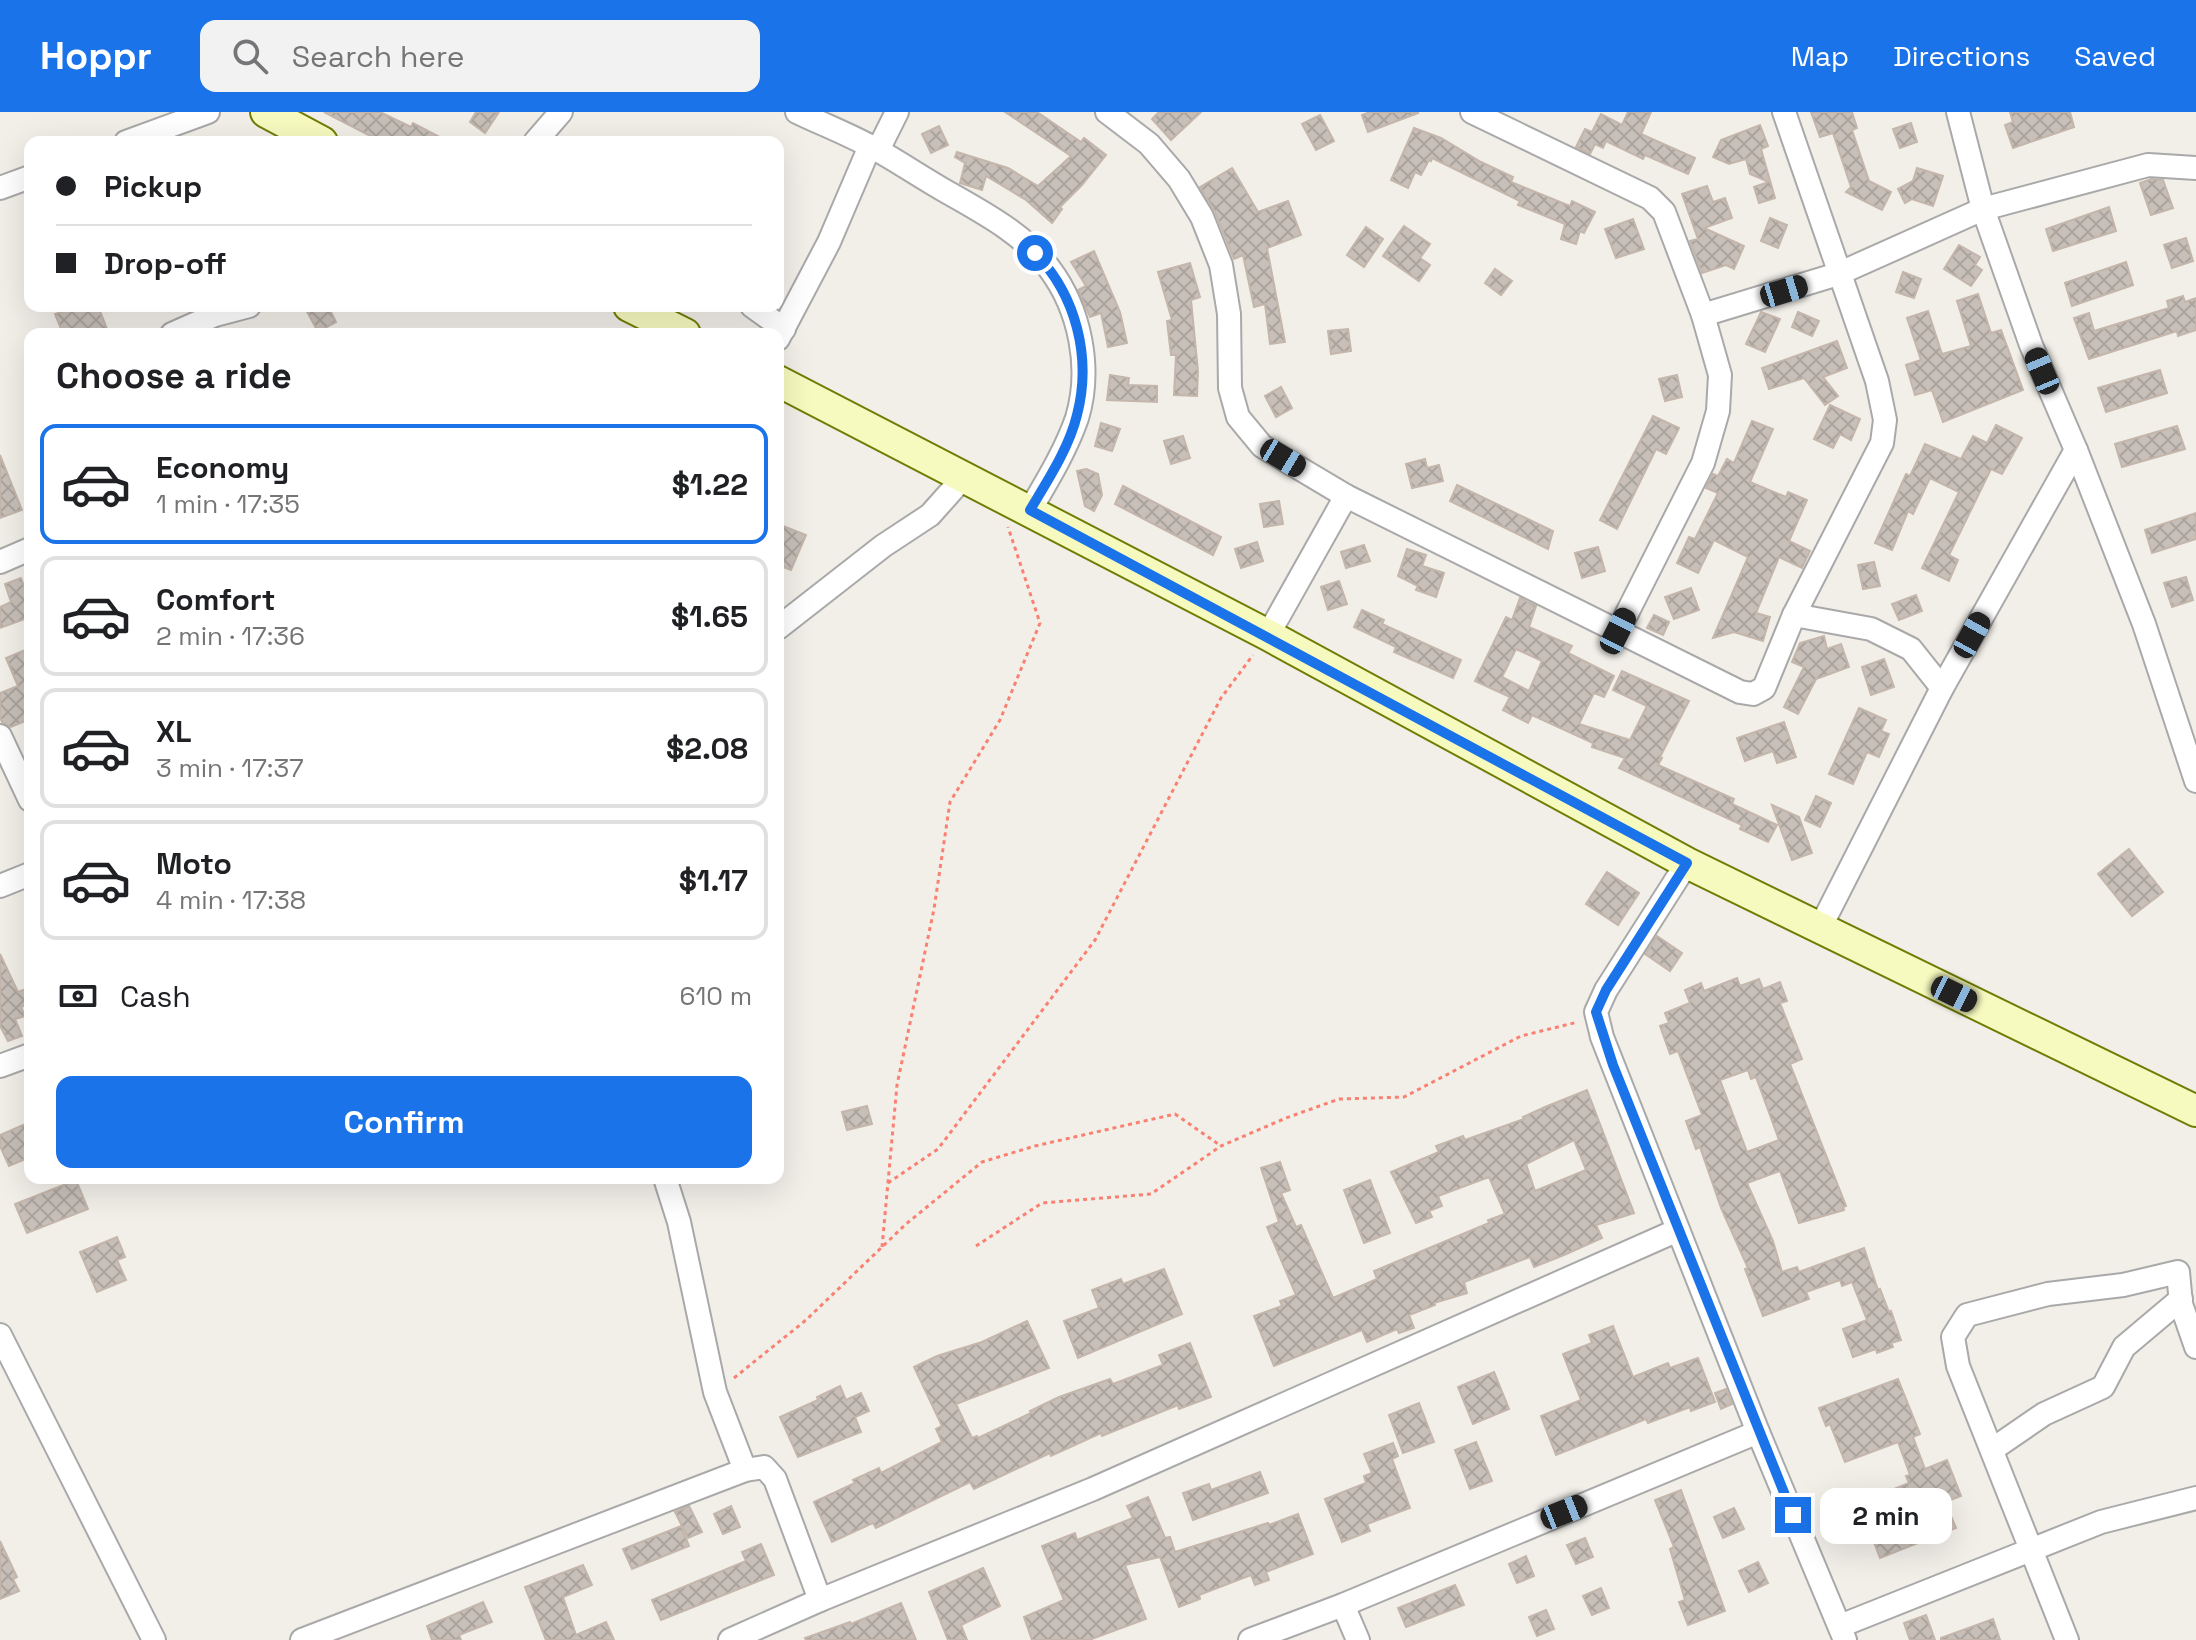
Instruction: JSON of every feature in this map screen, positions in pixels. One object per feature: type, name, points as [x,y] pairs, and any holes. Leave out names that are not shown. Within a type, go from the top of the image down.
[{"type":"street","points":[[142,136],[208,112]]},
{"type":"street","points":[[540,136],[561,112]]},
{"type":"street","points":[[797,112],[874,148],[974,207],[1020,239],[1049,267],[1071,307],[1080,334],[1083,378],[1077,416],[1055,467],[1030,510]]},
{"type":"street","points":[[784,328],[874,148],[897,112]]},
{"type":"street","points":[[1107,112],[1149,144],[1179,179],[1202,217],[1221,265],[1229,314],[1230,388],[1238,417],[1262,446],[1346,496],[1740,692],[1753,694],[1764,688],[1794,615],[1882,443],[1885,420],[1877,381],[1784,112]]},
{"type":"street","points":[[1472,112],[1504,120],[1650,198],[1664,212],[1703,315],[1720,375],[1718,411],[1703,463],[1618,631]]},
{"type":"street","points":[[1958,112],[1983,209],[2031,345],[2144,624],[2196,781]]},
{"type":"street","points":[[278,124],[307,136]]},
{"type":"street","points":[[1703,315],[1838,274],[1983,209],[2148,165],[2196,168]]},
{"type":"street","points":[[0,188],[24,179]]},
{"type":"street","points":[[186,328],[226,312]]},
{"type":"street","points":[[641,312],[673,328]]},
{"type":"street","points":[[758,312],[775,328]]},
{"type":"street","points":[[784,384],[1268,635],[1687,863],[2196,1111]]},
{"type":"street","points":[[1820,928],[1942,688],[2076,450]]},
{"type":"street","points":[[784,623],[883,546],[930,515],[963,478]]},
{"type":"street","points":[[1268,635],[1346,496]]},
{"type":"street","points":[[0,562],[24,552]]},
{"type":"street","points":[[1794,615],[1871,629],[1911,649],[1942,688]]},
{"type":"street","points":[[0,736],[24,787]]},
{"type":"street","points":[[1687,863],[1606,990],[1596,1012],[1597,1017],[1602,1037],[1758,1432],[1842,1633],[2101,1522],[2196,1498]]},
{"type":"street","points":[[0,886],[24,876]]},
{"type":"street","points":[[0,1066],[24,1057]]},
{"type":"street","points":[[667,1184],[679,1222],[715,1392],[745,1470]]},
{"type":"street","points":[[730,1640],[1093,1489],[1678,1230]]},
{"type":"street","points":[[2067,1640],[1958,1366],[1953,1337],[1967,1315],[2048,1294],[2123,1285],[2187,1268],[2181,1299],[2196,1347]]},
{"type":"street","points":[[1993,1449],[2044,1414],[2103,1387],[2124,1347],[2181,1299]]},
{"type":"street","points":[[0,1335],[154,1640]]},
{"type":"street","points":[[1250,1640],[1343,1605],[1758,1432]]},
{"type":"street","points":[[302,1640],[745,1470],[764,1467],[775,1479],[820,1600]]},
{"type":"street","points":[[1343,1605],[1358,1640]]},
{"type":"path","points":[[882,1247],[897,1085],[934,909],[950,802],[1000,720],[1040,623],[998,494]]},
{"type":"path","points":[[888,1183],[938,1149],[1095,940],[1221,698],[1268,635]]},
{"type":"path","points":[[976,1246],[1042,1203],[1151,1194],[1221,1146],[1286,1118],[1339,1099],[1404,1097],[1521,1036],[1597,1017]]},
{"type":"path","points":[[715,1392],[806,1320],[882,1247],[982,1162],[1035,1146],[1175,1114],[1221,1146]]},
{"type":"building","points":[[324,112],[380,112],[411,127],[413,123],[438,136],[370,136]]},
{"type":"building","points":[[476,112],[499,112],[485,133],[470,122]]},
{"type":"building","points":[[1005,112],[1037,112],[1081,142],[1084,138],[1106,155],[1060,207],[1062,209],[1052,223],[1026,200],[986,176],[982,190],[960,183],[965,163],[955,157],[957,152],[1008,168],[1038,186],[1071,156]]},
{"type":"building","points":[[1159,112],[1201,112],[1171,140],[1152,119]]},
{"type":"building","points":[[1370,112],[1418,113],[1368,132],[1362,115]]},
{"type":"building","points":[[1628,112],[1651,112],[1641,134],[1695,158],[1688,174],[1645,155],[1643,159],[1606,141],[1603,148],[1595,144],[1590,154],[1576,147],[1585,129],[1592,132],[1601,114],[1622,125]]},
{"type":"building","points":[[1811,112],[1852,112],[1857,128],[1852,130],[1869,181],[1891,192],[1882,210],[1846,192],[1851,187],[1833,133],[1820,137]]},
{"type":"building","points":[[2010,112],[2070,112],[2074,127],[2013,148],[2005,125],[2013,122]]},
{"type":"building","points":[[1320,115],[1334,141],[1316,150],[1302,124]]},
{"type":"building","points":[[1911,123],[1917,142],[1900,148],[1893,129]]},
{"type":"building","points":[[1760,125],[1768,146],[1761,149],[1775,198],[1759,203],[1754,187],[1769,182],[1750,174],[1746,159],[1729,164],[1713,157],[1721,140]]},
{"type":"building","points":[[939,126],[948,145],[931,153],[922,134]]},
{"type":"building","points":[[1414,128],[1441,138],[1513,177],[1511,182],[1570,206],[1572,201],[1595,212],[1584,233],[1580,231],[1576,244],[1561,239],[1565,224],[1518,205],[1520,201],[1432,158],[1421,175],[1415,172],[1408,188],[1391,180]]},
{"type":"building","points":[[1232,168],[1258,212],[1288,201],[1301,235],[1267,248],[1285,342],[1270,344],[1265,304],[1254,307],[1243,255],[1234,259],[1215,212],[1200,187]]},
{"type":"building","points":[[1917,168],[1943,176],[1933,206],[1912,199],[1905,203],[1898,189],[1913,181]]},
{"type":"building","points":[[2151,179],[2163,180],[2173,208],[2151,215],[2140,183]]},
{"type":"building","points":[[1707,186],[1713,202],[1725,198],[1732,218],[1704,228],[1744,246],[1734,269],[1726,265],[1702,273],[1690,241],[1698,239],[1682,194]]},
{"type":"building","points":[[2109,207],[2116,231],[2053,251],[2046,229]]},
{"type":"building","points":[[1770,218],[1787,225],[1778,248],[1761,241]]},
{"type":"building","points":[[1633,219],[1644,249],[1616,258],[1605,229]]},
{"type":"building","points":[[1404,226],[1430,244],[1420,258],[1430,265],[1419,281],[1383,256]]},
{"type":"building","points":[[1366,227],[1383,239],[1364,267],[1347,255]]},
{"type":"building","points":[[2186,238],[2193,261],[2172,268],[2164,245]]},
{"type":"building","points":[[1959,245],[1980,257],[1975,265],[1982,270],[1971,286],[1944,269]]},
{"type":"building","points":[[1094,251],[1120,312],[1127,343],[1108,347],[1101,313],[1090,317],[1078,290],[1086,286],[1071,262]]},
{"type":"building","points":[[2126,262],[2133,285],[2072,306],[2065,283]]},
{"type":"building","points":[[1190,263],[1200,297],[1191,300],[1198,371],[1197,396],[1174,395],[1176,355],[1171,355],[1167,321],[1172,320],[1158,272]]},
{"type":"building","points":[[1495,269],[1512,281],[1501,295],[1485,283]]},
{"type":"building","points":[[1903,272],[1921,279],[1914,298],[1896,292]]},
{"type":"building","points":[[1978,294],[1991,333],[2001,330],[2023,390],[1943,422],[1932,390],[1915,395],[1906,365],[1921,360],[1907,318],[1928,311],[1942,354],[1971,346],[1957,301]]},
{"type":"building","points":[[2183,296],[2185,302],[2196,298],[2196,330],[2178,336],[2177,331],[2089,359],[2074,318],[2089,313],[2094,331],[2169,308],[2167,301]]},
{"type":"building","points":[[100,312],[107,328],[61,328],[55,314]]},
{"type":"building","points":[[307,312],[331,312],[336,322],[325,328],[316,328]]},
{"type":"building","points":[[1761,312],[1780,319],[1765,352],[1746,344]]},
{"type":"building","points":[[1798,312],[1819,321],[1812,336],[1792,327]]},
{"type":"building","points":[[1348,329],[1351,351],[1331,354],[1328,331]]},
{"type":"building","points":[[1837,341],[1847,368],[1823,377],[1838,396],[1825,405],[1804,378],[1769,389],[1762,368]]},
{"type":"building","points":[[2160,370],[2167,393],[2106,412],[2098,388]]},
{"type":"building","points":[[1110,375],[1129,378],[1128,385],[1157,386],[1157,402],[1107,400]]},
{"type":"building","points":[[1677,375],[1682,397],[1665,401],[1659,379]]},
{"type":"building","points":[[1281,387],[1292,408],[1276,417],[1265,396]]},
{"type":"building","points":[[1830,405],[1860,419],[1851,440],[1840,434],[1833,448],[1814,439]]},
{"type":"building","points":[[1653,416],[1679,428],[1666,454],[1656,449],[1617,529],[1600,520]]},
{"type":"building","points":[[1752,421],[1773,429],[1750,482],[1786,497],[1788,492],[1807,500],[1789,541],[1810,551],[1802,568],[1779,557],[1756,613],[1770,617],[1763,641],[1734,632],[1713,638],[1748,557],[1714,540],[1698,573],[1677,563],[1689,537],[1695,539],[1718,493],[1706,488],[1713,474],[1718,476],[1727,459],[1734,463]]},
{"type":"building","points":[[1101,423],[1120,429],[1112,451],[1095,446]]},
{"type":"building","points":[[1996,425],[2022,438],[2002,474],[1991,469],[1949,555],[1958,560],[1949,581],[1922,568],[1959,492],[1930,478],[1913,514],[1908,511],[1892,550],[1875,543],[1906,474],[1910,476],[1925,444],[1961,459],[1973,436],[1987,443]]},
{"type":"building","points":[[2177,426],[2185,449],[2122,467],[2115,444]]},
{"type":"building","points":[[1183,436],[1190,458],[1171,464],[1164,441]]},
{"type":"building","points":[[0,455],[22,510],[0,518]]},
{"type":"building","points":[[1425,459],[1427,468],[1439,465],[1443,481],[1412,488],[1406,464]]},
{"type":"building","points":[[1086,469],[1098,474],[1102,495],[1094,511],[1085,506],[1077,471]]},
{"type":"building","points":[[1457,485],[1553,531],[1548,549],[1450,501]]},
{"type":"building","points":[[1123,486],[1221,537],[1213,555],[1115,504]]},
{"type":"building","points":[[1279,501],[1283,524],[1264,527],[1260,504]]},
{"type":"building","points":[[2196,513],[2196,539],[2152,553],[2145,530]]},
{"type":"building","points":[[784,526],[806,535],[791,570],[784,567]]},
{"type":"building","points":[[1257,542],[1263,561],[1241,568],[1235,549]]},
{"type":"building","points":[[1364,545],[1370,561],[1346,568],[1341,552]]},
{"type":"building","points":[[1598,547],[1605,571],[1582,578],[1575,553]]},
{"type":"building","points":[[1407,549],[1426,555],[1422,566],[1444,573],[1436,597],[1416,590],[1418,586],[1398,576]]},
{"type":"building","points":[[1874,562],[1880,586],[1863,589],[1858,565]]},
{"type":"building","points":[[2186,577],[2193,600],[2172,607],[2164,583]]},
{"type":"building","points":[[21,578],[24,586],[24,619],[0,628],[0,607],[11,602],[5,584]]},
{"type":"building","points":[[1339,581],[1347,604],[1328,610],[1321,587]]},
{"type":"building","points":[[1691,588],[1699,610],[1674,619],[1665,597]]},
{"type":"building","points":[[1916,595],[1922,611],[1899,620],[1892,604]]},
{"type":"building","points":[[1520,598],[1536,606],[1529,627],[1572,646],[1568,653],[1614,676],[1604,697],[1594,693],[1579,724],[1630,740],[1647,706],[1613,690],[1622,671],[1689,701],[1658,765],[1734,799],[1732,804],[1777,825],[1768,842],[1740,829],[1742,825],[1619,768],[1625,758],[1592,747],[1593,743],[1532,715],[1528,723],[1503,710],[1510,697],[1475,681],[1506,617],[1512,620]],"holes":[[[1516,649],[1542,661],[1529,691],[1502,677]]]},
{"type":"building","points":[[1362,610],[1384,620],[1382,624],[1461,660],[1453,678],[1394,652],[1396,647],[1354,627]]},
{"type":"building","points":[[1654,615],[1669,622],[1663,635],[1647,628]]},
{"type":"building","points":[[1824,636],[1827,649],[1841,644],[1849,667],[1816,679],[1798,714],[1784,707],[1804,667],[1792,662],[1800,643]]},
{"type":"building","points":[[24,650],[24,722],[11,727],[0,717],[0,693],[18,686],[6,658]]},
{"type":"building","points":[[1884,659],[1894,687],[1871,695],[1862,667]]},
{"type":"building","points":[[1859,708],[1886,720],[1881,731],[1889,734],[1879,757],[1867,752],[1853,784],[1829,774]]},
{"type":"building","points":[[1784,722],[1796,757],[1777,763],[1773,751],[1745,761],[1737,738]]},
{"type":"building","points":[[1816,796],[1831,803],[1820,827],[1805,820]]},
{"type":"building","points":[[1772,805],[1799,817],[1812,853],[1792,860]]},
{"type":"building","points":[[2129,849],[2163,892],[2132,916],[2098,874]]},
{"type":"building","points":[[1607,872],[1639,893],[1618,925],[1586,904]]},
{"type":"building","points":[[1657,936],[1682,953],[1670,971],[1645,954]]},
{"type":"building","points":[[0,954],[18,992],[24,990],[24,1006],[21,1007],[24,1016],[15,1019],[22,1036],[8,1041],[0,1026]]},
{"type":"building","points":[[1737,978],[1740,986],[1759,979],[1763,989],[1780,982],[1787,1001],[1780,1003],[1802,1059],[1790,1064],[1846,1206],[1844,1210],[1799,1223],[1780,1171],[1747,1183],[1773,1241],[1782,1272],[1797,1267],[1799,1272],[1864,1248],[1878,1290],[1891,1311],[1901,1340],[1891,1343],[1893,1347],[1853,1357],[1843,1329],[1867,1320],[1852,1282],[1842,1286],[1840,1280],[1806,1292],[1809,1299],[1763,1316],[1745,1269],[1748,1268],[1721,1208],[1700,1147],[1696,1149],[1686,1121],[1702,1115],[1678,1051],[1670,1054],[1660,1026],[1669,1023],[1665,1013],[1690,1003],[1685,990],[1701,983],[1704,991]],"holes":[[[1748,1070],[1751,1079],[1756,1077],[1779,1140],[1747,1152],[1720,1080]]]},
{"type":"building","points":[[1587,1090],[1634,1213],[1596,1225],[1602,1238],[1564,1255],[1534,1267],[1530,1257],[1464,1282],[1467,1293],[1409,1315],[1414,1328],[1399,1333],[1397,1329],[1367,1342],[1362,1330],[1274,1366],[1254,1316],[1282,1306],[1280,1301],[1296,1295],[1267,1227],[1279,1222],[1261,1168],[1280,1162],[1290,1190],[1281,1193],[1296,1227],[1301,1225],[1333,1298],[1377,1279],[1374,1271],[1505,1214],[1489,1177],[1438,1196],[1442,1206],[1429,1211],[1432,1217],[1416,1223],[1391,1172],[1439,1152],[1436,1146],[1463,1136],[1465,1140],[1524,1119]],"holes":[[[1574,1140],[1586,1170],[1535,1191],[1526,1164]]]},
{"type":"building","points":[[867,1106],[872,1124],[847,1130],[842,1112]]},
{"type":"building","points":[[24,1125],[24,1160],[9,1166],[0,1146],[0,1135]]},
{"type":"building","points":[[1370,1180],[1390,1233],[1364,1243],[1344,1190]]},
{"type":"building","points":[[66,1184],[78,1184],[88,1209],[27,1233],[15,1204]]},
{"type":"building","points":[[117,1237],[125,1257],[117,1260],[126,1280],[97,1292],[80,1252]]},
{"type":"building","points":[[1164,1269],[1182,1314],[1078,1358],[1064,1321],[1099,1308],[1092,1290],[1121,1279],[1123,1284]]},
{"type":"building","points":[[1027,1321],[1049,1368],[956,1404],[972,1438],[978,1438],[1059,1397],[1110,1379],[1113,1384],[1163,1365],[1159,1355],[1190,1343],[1211,1397],[1179,1409],[1178,1405],[1102,1436],[1101,1433],[974,1489],[970,1482],[876,1528],[873,1523],[832,1542],[814,1502],[855,1483],[853,1480],[879,1468],[881,1473],[942,1442],[936,1429],[942,1426],[914,1367],[982,1342]]},
{"type":"building","points":[[1613,1326],[1633,1377],[1668,1363],[1670,1368],[1698,1358],[1715,1402],[1691,1411],[1690,1407],[1648,1423],[1646,1419],[1556,1455],[1541,1416],[1581,1400],[1563,1354],[1592,1343],[1589,1335]]},
{"type":"building","points":[[1494,1372],[1509,1409],[1473,1424],[1458,1387]]},
{"type":"building","points":[[1898,1379],[1920,1434],[1913,1437],[1925,1469],[1947,1460],[1961,1496],[1945,1502],[1956,1528],[1880,1558],[1859,1503],[1909,1483],[1906,1476],[1910,1475],[1898,1442],[1845,1462],[1830,1424],[1826,1426],[1819,1408]]},
{"type":"building","points":[[840,1386],[846,1400],[861,1393],[869,1411],[855,1417],[861,1432],[798,1457],[780,1417]]},
{"type":"building","points":[[1726,1389],[1732,1404],[1721,1409],[1715,1393]]},
{"type":"building","points":[[1419,1403],[1434,1442],[1403,1453],[1389,1415]]},
{"type":"building","points":[[1476,1442],[1492,1481],[1470,1489],[1455,1450]]},
{"type":"building","points":[[1393,1443],[1398,1456],[1392,1459],[1410,1508],[1367,1524],[1370,1531],[1342,1542],[1325,1499],[1366,1483],[1364,1476],[1372,1473],[1364,1454]]},
{"type":"building","points":[[1260,1472],[1268,1493],[1193,1520],[1183,1493],[1209,1484],[1211,1490]]},
{"type":"building","points":[[1681,1490],[1725,1611],[1688,1625],[1679,1602],[1685,1600],[1670,1549],[1674,1547],[1655,1500]]},
{"type":"building","points":[[1148,1497],[1165,1538],[1170,1537],[1175,1552],[1298,1514],[1313,1554],[1266,1572],[1269,1580],[1255,1585],[1251,1575],[1199,1595],[1200,1599],[1179,1607],[1160,1557],[1125,1565],[1146,1619],[1089,1640],[1032,1640],[1024,1617],[1064,1600],[1042,1546],[1075,1533],[1077,1540],[1133,1518],[1127,1506]]},
{"type":"building","points":[[689,1506],[702,1532],[688,1538],[675,1512]]},
{"type":"building","points":[[731,1506],[740,1527],[723,1534],[714,1514]]},
{"type":"building","points":[[1734,1508],[1744,1529],[1723,1538],[1714,1517]]},
{"type":"building","points":[[681,1526],[689,1546],[632,1569],[623,1549]]},
{"type":"building","points":[[1585,1538],[1593,1557],[1576,1564],[1567,1545]]},
{"type":"building","points":[[0,1541],[17,1577],[13,1579],[19,1591],[0,1599]]},
{"type":"building","points":[[761,1544],[774,1575],[661,1620],[652,1600],[746,1561],[742,1552]]},
{"type":"building","points":[[1526,1556],[1534,1576],[1517,1583],[1509,1564]]},
{"type":"building","points":[[1758,1562],[1768,1583],[1749,1592],[1739,1571]]},
{"type":"building","points":[[583,1565],[592,1585],[563,1597],[576,1635],[606,1622],[614,1640],[546,1640],[525,1587]]},
{"type":"building","points":[[983,1568],[1000,1606],[961,1625],[967,1640],[948,1640],[929,1592]]},
{"type":"building","points":[[1455,1585],[1464,1605],[1406,1627],[1398,1608]]},
{"type":"building","points":[[1601,1588],[1609,1608],[1592,1615],[1583,1596]]},
{"type":"building","points":[[483,1602],[492,1622],[459,1635],[461,1640],[432,1640],[427,1626]]},
{"type":"building","points":[[901,1603],[916,1640],[805,1638],[851,1624]]},
{"type":"building","points":[[1546,1610],[1554,1629],[1537,1636],[1529,1617]]},
{"type":"building","points":[[1926,1615],[1935,1640],[1910,1640],[1904,1623]]},
{"type":"building","points":[[1993,1619],[2000,1640],[1941,1640],[1941,1638]]},
{"type":"route","points":[[1035,253],[1049,267],[1071,307],[1080,334],[1083,378],[1077,416],[1055,467],[1030,510],[1268,635],[1687,863],[1606,990],[1596,1012],[1602,1037],[1793,1515]]}]
